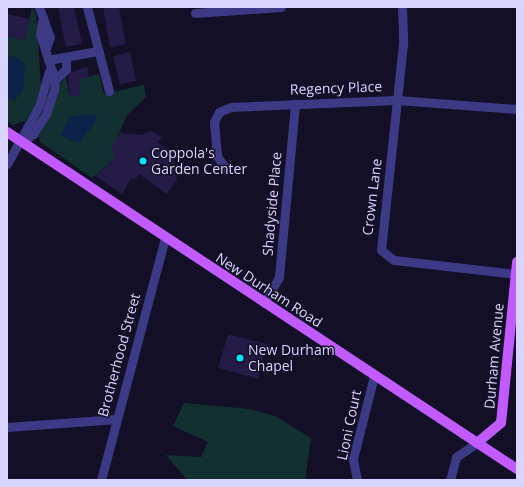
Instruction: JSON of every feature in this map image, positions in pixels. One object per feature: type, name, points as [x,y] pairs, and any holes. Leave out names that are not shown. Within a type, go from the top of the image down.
[{"type":"main road","name":"New Durham Road","points":[[7,132],[165,238],[517,469]]},
{"type":"main road","name":"Durham Avenue","points":[[477,443],[501,423],[517,262]]},
{"type":"street","points":[[22,142],[25,127],[39,106],[49,71],[46,48],[50,37],[42,21],[39,7]]},
{"type":"street","points":[[87,7],[97,50],[109,91]]},
{"type":"street","points":[[195,13],[281,7]]},
{"type":"street","name":"Crown Lane","points":[[402,7],[404,44],[380,245],[383,255],[394,260],[516,268]]},
{"type":"street","points":[[48,60],[66,58],[97,50]]},
{"type":"street","points":[[7,164],[22,142],[33,134],[46,114],[55,80],[66,68],[66,58]]},
{"type":"street","points":[[49,71],[55,80]]},
{"type":"street","name":"Regency Place","points":[[226,169],[217,156],[214,122],[218,112],[231,107],[397,100],[517,109]]},
{"type":"street","name":"Shadyside Place","points":[[264,303],[279,278],[295,104]]},
{"type":"street","name":"Brotherhood Street","points":[[101,480],[165,238]]},
{"type":"street","name":"Lioni Court","points":[[357,480],[353,460],[374,376]]},
{"type":"street","points":[[7,427],[117,419]]},
{"type":"street","points":[[450,480],[456,457],[477,443]]},
{"type":"green space","points":[[32,7],[36,14],[41,85],[34,108],[25,121],[13,125],[7,121],[7,36],[25,40]]},
{"type":"green space","points":[[99,74],[104,94],[144,85],[146,97],[128,114],[117,137],[114,159],[92,178],[40,142],[38,134],[56,88],[66,77],[70,97],[80,95],[80,79]]},
{"type":"green space","points":[[184,403],[250,409],[275,416],[311,438],[305,480],[187,480],[166,455],[201,457],[208,442],[173,426]]},
{"type":"water","points":[[7,55],[20,59],[25,66],[23,91],[14,101],[7,97]]},
{"type":"water","points":[[96,114],[95,123],[78,144],[61,135],[69,117]]},
{"type":"building","points":[[58,7],[74,7],[82,44],[66,47]]},
{"type":"building","points":[[103,7],[119,7],[126,44],[110,47]]},
{"type":"building","points":[[7,14],[30,19],[25,40],[7,36]]},
{"type":"building","points":[[130,52],[136,81],[120,84],[113,56]]},
{"type":"building","points":[[87,67],[89,77],[80,79],[80,95],[70,97],[68,73]]},
{"type":"building","name":"Coppola's Garden Center","points":[[151,131],[162,137],[158,142],[173,154],[177,180],[167,194],[139,174],[134,180],[131,178],[122,194],[95,176],[114,159],[112,146],[120,133],[140,135]]},
{"type":"building","points":[[228,334],[267,344],[258,379],[218,368]]},
{"type":"place","name":"Coppola's Garden Center","points":[[143,161]]},
{"type":"place","name":"New Durham Chapel","points":[[240,358]]}]
